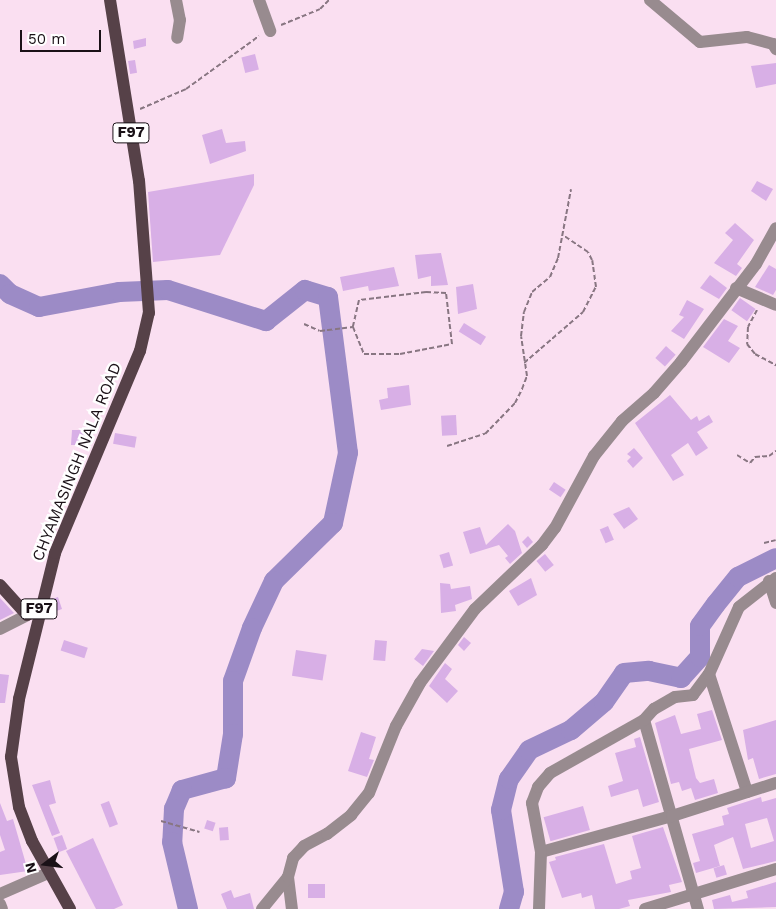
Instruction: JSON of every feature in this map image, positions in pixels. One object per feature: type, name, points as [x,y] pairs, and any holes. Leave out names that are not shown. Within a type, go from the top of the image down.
[{"type":"main road","name":"F97","points":[[110,0],[128,113]]},
{"type":"main road","name":"CHYAMASINGH NALA ROAD","points":[[70,909],[48,873],[19,807],[11,757],[19,699],[39,610],[55,553],[140,351],[149,313],[139,181],[128,113]]},
{"type":"main road","points":[[0,585],[27,615],[39,610]]},
{"type":"street","points":[[176,0],[180,20],[177,38]]},
{"type":"street","points":[[258,0],[270,31]]},
{"type":"street","points":[[650,0],[700,42],[747,37],[773,44],[776,49]]},
{"type":"street","points":[[292,909],[288,877],[293,858],[304,846],[327,834],[351,815],[369,792],[396,726],[420,684],[475,609],[542,546],[555,528],[594,456],[622,421],[654,393],[681,362],[756,264],[776,228]]},
{"type":"street","points":[[736,288],[771,303]]},
{"type":"street","points":[[773,580],[776,604]]},
{"type":"street","points":[[539,909],[541,852],[532,803],[538,787],[550,773],[644,720],[654,709],[675,697],[693,695],[709,674],[739,607],[773,580]]},
{"type":"street","points":[[0,629],[27,615]]},
{"type":"street","points":[[709,674],[747,792]]},
{"type":"street","points":[[644,720],[698,909]]},
{"type":"street","points":[[541,852],[672,816],[776,783]]},
{"type":"street","points":[[645,909],[776,869]]},
{"type":"street","points":[[0,894],[48,873]]},
{"type":"street","points":[[262,909],[288,877]]},
{"type":"street","points":[[0,904],[2,909]]},
{"type":"path","points":[[128,113],[186,89],[270,31],[320,9],[330,0]]},
{"type":"path","points":[[447,446],[485,434],[500,420],[522,389],[527,376],[521,336],[524,312],[532,292],[550,277],[564,236],[571,189]]},
{"type":"path","points":[[524,363],[583,312],[596,287],[592,260],[588,252],[564,236]]},
{"type":"path","points":[[426,292],[446,293],[452,344],[400,354],[364,354],[353,327],[359,300],[426,292]]},
{"type":"path","points":[[771,303],[748,327],[747,344],[755,354],[776,366]]},
{"type":"path","points":[[304,324],[320,331],[353,327]]},
{"type":"path","points":[[737,454],[750,463],[755,457],[768,456],[776,451]]},
{"type":"path","points":[[764,543],[776,540]]},
{"type":"path","points":[[161,821],[199,832]]},
{"type":"building","points":[[146,38],[146,46],[134,49],[133,41]]},
{"type":"building","points":[[255,54],[259,70],[245,73],[241,57]]},
{"type":"building","points":[[135,60],[137,73],[130,74],[128,61]]},
{"type":"building","points":[[776,63],[776,84],[756,88],[751,66]]},
{"type":"building","points":[[222,129],[226,143],[245,141],[246,151],[210,164],[202,135]]},
{"type":"building","points":[[254,174],[254,185],[220,255],[153,262],[148,192]]},
{"type":"building","points":[[757,181],[773,189],[766,201],[751,191]]},
{"type":"building","points":[[735,223],[754,240],[737,264],[742,268],[736,276],[714,263],[733,240],[725,233]]},
{"type":"building","points":[[441,253],[448,285],[431,286],[431,276],[418,279],[415,255]]},
{"type":"building","points":[[769,265],[776,269],[776,290],[773,295],[755,287]]},
{"type":"building","points":[[394,267],[399,286],[369,291],[368,286],[343,291],[340,277]]},
{"type":"building","points":[[710,275],[727,288],[719,299],[700,288]]},
{"type":"building","points":[[473,284],[477,309],[458,314],[456,287]]},
{"type":"building","points":[[740,298],[756,309],[747,321],[731,310]]},
{"type":"building","points":[[687,300],[704,309],[684,339],[671,331],[684,317],[679,315]]},
{"type":"building","points":[[724,319],[738,326],[728,341],[740,348],[729,363],[703,347]]},
{"type":"building","points":[[464,323],[486,337],[481,345],[459,331]]},
{"type":"building","points":[[666,346],[676,355],[665,367],[655,358]]},
{"type":"building","points":[[409,385],[411,405],[381,410],[379,400],[388,398],[387,388]]},
{"type":"building","points":[[670,395],[691,420],[697,416],[699,421],[709,415],[713,422],[697,432],[708,448],[696,456],[688,443],[671,455],[684,475],[673,481],[635,423]]},
{"type":"building","points":[[456,415],[457,435],[442,436],[441,416]]},
{"type":"building","points":[[72,430],[87,430],[83,445],[71,445]]},
{"type":"building","points":[[115,433],[137,437],[135,448],[113,444]]},
{"type":"building","points":[[634,448],[643,458],[633,468],[627,461],[631,457],[627,454]]},
{"type":"building","points":[[554,482],[566,490],[561,497],[549,489]]},
{"type":"building","points":[[629,507],[638,519],[624,529],[613,514]]},
{"type":"building","points":[[508,524],[515,531],[522,553],[510,564],[505,558],[508,556],[499,545],[470,554],[463,532],[480,527],[486,545]]},
{"type":"building","points":[[608,526],[614,540],[606,543],[600,530]]},
{"type":"building","points":[[528,536],[533,542],[527,548],[522,542]]},
{"type":"building","points":[[449,552],[453,565],[444,568],[439,555]]},
{"type":"building","points":[[545,554],[554,565],[545,572],[536,561]]},
{"type":"building","points":[[531,578],[537,595],[518,606],[509,591]]},
{"type":"building","points":[[440,583],[450,584],[451,589],[470,586],[472,599],[455,605],[456,611],[441,613]]},
{"type":"building","points":[[58,597],[62,609],[48,614],[52,599]]},
{"type":"building","points":[[0,598],[14,613],[0,620]]},
{"type":"building","points":[[464,637],[471,643],[464,651],[458,645]]},
{"type":"building","points":[[64,640],[88,648],[84,658],[61,650]]},
{"type":"building","points":[[375,640],[387,641],[385,661],[373,660]]},
{"type":"building","points":[[422,649],[434,651],[423,666],[414,659]]},
{"type":"building","points":[[296,650],[327,655],[323,681],[292,676]]},
{"type":"building","points":[[445,663],[452,669],[445,679],[458,691],[447,703],[429,686]]},
{"type":"building","points":[[0,674],[9,675],[5,703],[0,703]]},
{"type":"building","points":[[712,710],[722,740],[689,749],[696,778],[700,783],[714,779],[718,793],[695,800],[691,788],[682,791],[679,782],[671,784],[655,723],[675,715],[681,734],[701,729],[697,714]]},
{"type":"building","points":[[776,720],[776,774],[759,779],[753,758],[748,760],[743,730]]},
{"type":"building","points":[[361,732],[376,737],[369,759],[374,760],[367,777],[348,771]]},
{"type":"building","points":[[640,737],[659,802],[643,807],[638,789],[611,797],[608,786],[623,781],[615,753],[636,747],[634,739]]},
{"type":"building","points":[[50,780],[56,803],[49,805],[60,833],[52,836],[32,785]]},
{"type":"building","points":[[761,797],[762,802],[776,798],[776,861],[743,869],[733,837],[714,845],[720,866],[696,873],[693,863],[700,861],[692,834],[724,825],[722,816],[729,814],[727,808]],"holes":[[[767,818],[774,841],[751,848],[745,824]]]},
{"type":"building","points":[[109,801],[118,824],[110,828],[101,804]]},
{"type":"building","points":[[0,803],[7,821],[13,819],[28,871],[0,875],[0,852],[5,850],[0,835]]},
{"type":"building","points":[[583,806],[590,830],[550,841],[544,817]]},
{"type":"building","points":[[207,820],[216,823],[213,831],[204,829]]},
{"type":"building","points":[[228,827],[229,840],[220,841],[219,828]]},
{"type":"building","points":[[663,827],[682,882],[669,885],[671,892],[628,900],[630,906],[619,909],[595,909],[592,895],[582,898],[581,893],[562,898],[549,862],[556,860],[555,857],[604,844],[616,884],[632,879],[630,871],[641,868],[632,836]]},
{"type":"building","points":[[62,835],[67,849],[59,852],[54,838]]},
{"type":"building","points":[[93,838],[123,905],[114,909],[96,909],[66,851]]},
{"type":"building","points":[[724,865],[727,875],[716,878],[713,868]]},
{"type":"building","points":[[776,882],[776,907],[714,909],[712,900],[730,895],[732,902],[748,898],[746,891]]},
{"type":"building","points":[[308,884],[325,884],[325,898],[308,898]]},
{"type":"building","points":[[231,890],[234,898],[250,893],[254,909],[227,909],[221,894]]},
{"type":"waterway","points":[[0,284],[10,294],[39,307],[119,292],[168,290],[266,321],[305,290],[328,297],[348,453],[333,523],[274,581],[252,628],[233,681],[233,734],[226,778],[182,790],[174,809],[172,842],[188,909]]},
{"type":"waterway","points":[[509,909],[514,892],[501,810],[509,779],[529,750],[571,730],[604,702],[624,673],[649,671],[681,678],[700,657],[700,626],[716,604],[738,577],[776,558]]}]
